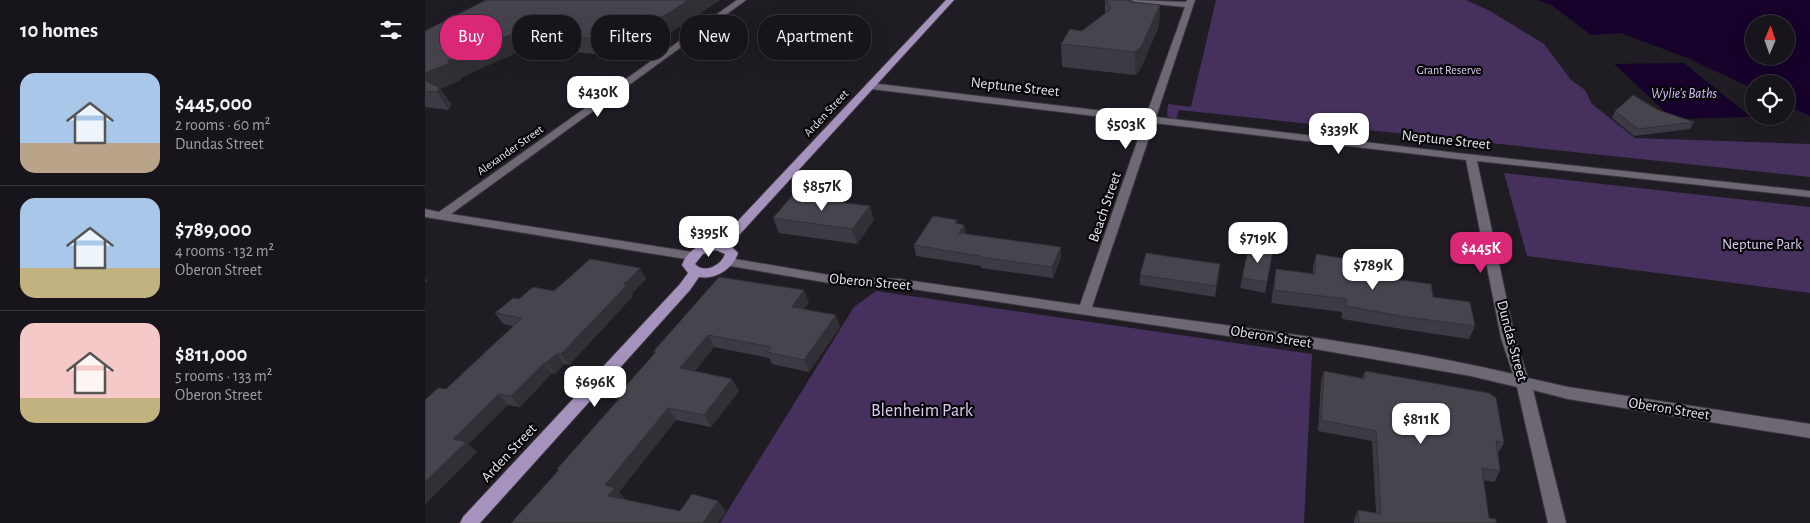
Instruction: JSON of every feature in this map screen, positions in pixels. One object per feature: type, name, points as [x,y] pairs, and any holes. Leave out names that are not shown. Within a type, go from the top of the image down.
[{"type":"main road","name":"Arden Street","points":[[722,246],[950,0]]},
{"type":"main road","points":[[722,246],[732,251],[733,255],[729,262],[711,272],[695,273],[687,265],[692,256],[708,247],[722,246]]},
{"type":"main road","name":"Arden Street","points":[[469,523],[685,287],[695,273]]},
{"type":"street","name":"Alexander Street","points":[[440,216],[742,0]]},
{"type":"street","points":[[1135,0],[1190,2]]},
{"type":"street","name":"Beach Street","points":[[1085,309],[1190,2]]},
{"type":"street","name":"Neptune Street","points":[[871,86],[1471,158],[1810,194]]},
{"type":"street","name":"Dundas Street","points":[[1471,158],[1508,338],[1523,382],[1557,523]]},
{"type":"street","points":[[425,213],[692,256]]},
{"type":"street","name":"Oberon Street","points":[[729,262],[841,281],[899,283],[1085,309],[1422,362],[1568,393],[1810,431]]},
{"type":"green space","name":"Grant Reserve","points":[[1216,0],[1466,0],[1490,11],[1544,44],[1571,80],[1585,90],[1592,104],[1635,138],[1810,144],[1810,177],[1179,110],[1176,120],[1167,116],[1168,104],[1191,107]]},
{"type":"green space","name":"Neptune Park","points":[[1504,173],[1810,207],[1810,293],[1527,256]]},
{"type":"green space","name":"Blenheim Park","points":[[876,291],[1312,354],[1304,523],[720,523],[854,307]]},
{"type":"water","points":[[1538,0],[1810,0],[1810,116],[1795,109],[1795,75],[1745,75],[1745,85],[1685,57],[1621,33],[1591,35],[1553,6]]},
{"type":"water","name":"Wylie's Baths","points":[[1684,63],[1745,112],[1745,117],[1673,119],[1614,64]]},
{"type":"building","points":[[486,0],[689,0],[665,15],[591,15],[591,38],[581,37],[581,15],[512,15],[512,34],[502,38],[502,15],[456,15]]},
{"type":"building","points":[[1107,0],[1130,0],[1131,2],[1160,5],[1141,47],[1135,52],[1061,44],[1070,29],[1082,31],[1111,9]]},
{"type":"building","points":[[440,23],[440,60],[449,60],[447,61],[450,63],[425,73],[425,31]]},
{"type":"building","points":[[425,81],[439,87],[437,92],[425,91]]},
{"type":"building","points":[[1633,95],[1658,110],[1694,122],[1638,129],[1615,111]]},
{"type":"building","points":[[792,196],[870,206],[852,229],[773,218]]},
{"type":"building","points":[[933,216],[957,220],[955,223],[964,225],[959,233],[1061,247],[1052,267],[979,257],[914,245]]},
{"type":"building","points":[[1249,246],[1273,250],[1267,282],[1242,278]]},
{"type":"building","points":[[1146,253],[1220,264],[1216,286],[1140,275]]},
{"type":"building","points":[[1316,254],[1385,265],[1386,278],[1431,284],[1433,297],[1470,302],[1475,326],[1406,317],[1346,306],[1346,299],[1274,290],[1276,269],[1315,274]]},
{"type":"building","points":[[590,259],[640,268],[623,285],[627,285],[561,354],[557,353],[544,363],[511,396],[499,394],[453,439],[466,442],[425,482],[425,400],[438,388],[446,389],[522,318],[495,313],[513,298],[519,299],[533,287],[554,291]]},
{"type":"building","points":[[719,277],[804,290],[792,307],[836,315],[804,360],[767,352],[771,347],[708,335],[680,368],[732,379],[704,415],[668,408],[605,485],[615,488],[608,496],[680,511],[692,494],[718,501],[703,523],[511,523],[620,398],[616,397]]},
{"type":"building","points":[[1324,371],[1365,379],[1365,371],[1489,393],[1496,398],[1504,443],[1496,441],[1500,471],[1482,468],[1489,518],[1496,519],[1496,523],[1359,523],[1358,510],[1381,514],[1376,431],[1321,420]]}]
